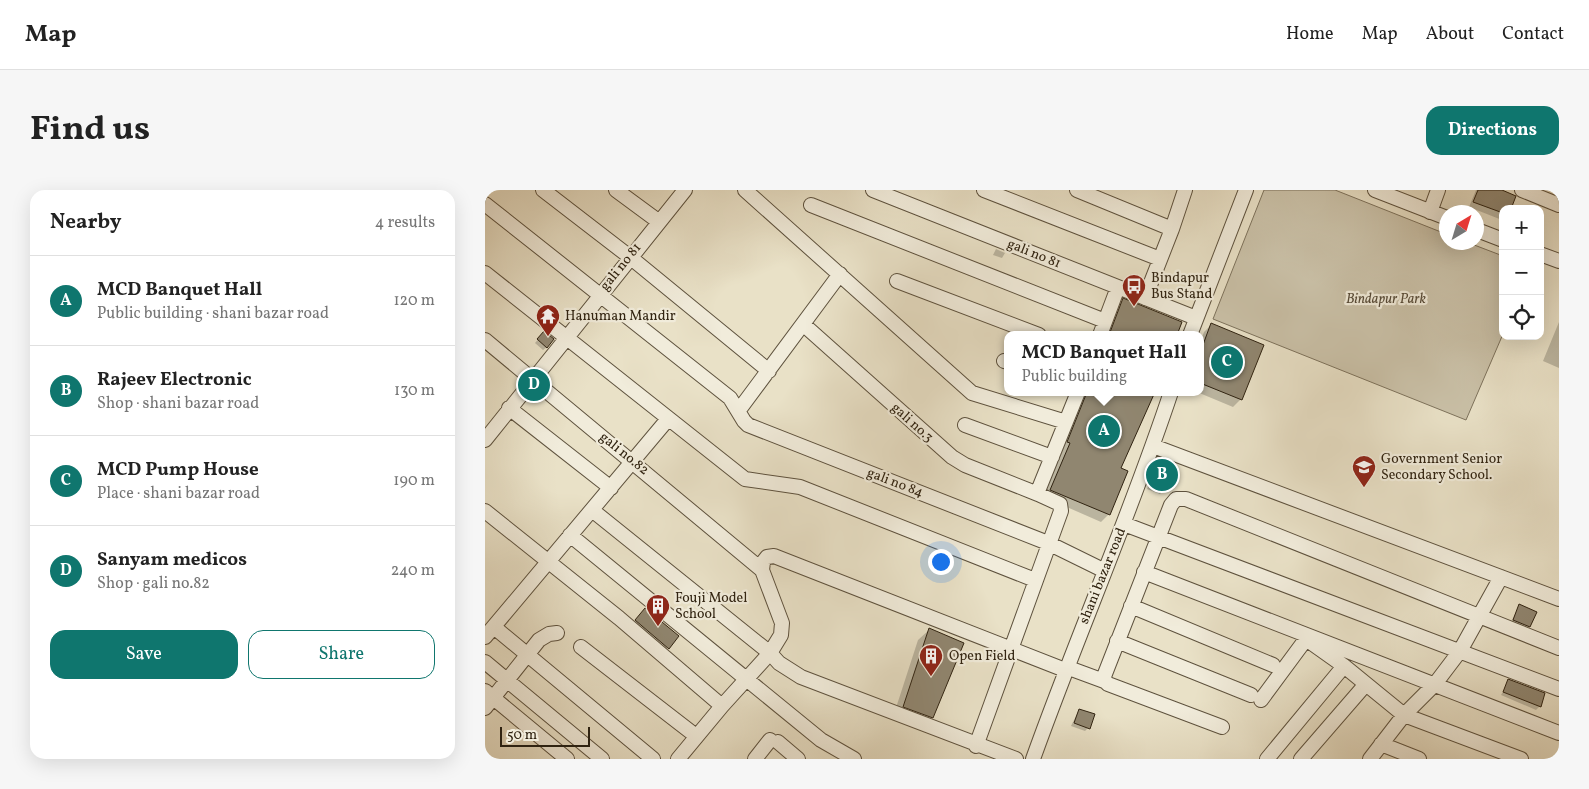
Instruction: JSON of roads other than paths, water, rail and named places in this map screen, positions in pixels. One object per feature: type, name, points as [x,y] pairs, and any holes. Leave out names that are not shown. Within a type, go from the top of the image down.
[{"type":"street","points":[[616,190],[658,222]]},
{"type":"street","name":"gali no 81","points":[[485,440],[490,423],[509,408],[685,190]]},
{"type":"street","points":[[745,190],[972,393],[1066,422]]},
{"type":"street","name":"gali no 81","points":[[873,190],[1196,318]]},
{"type":"street","points":[[984,190],[1160,259]]},
{"type":"street","points":[[1077,190],[1172,229]]},
{"type":"street","points":[[1145,298],[1172,229],[1184,190]]},
{"type":"street","points":[[1192,331],[1245,190]]},
{"type":"street","points":[[1375,190],[1439,215]]},
{"type":"street","points":[[1430,212],[1438,190]]},
{"type":"street","points":[[1522,190],[1559,205]]},
{"type":"street","points":[[552,192],[769,371]]},
{"type":"street","points":[[485,204],[730,398],[741,416],[769,371],[840,274]]},
{"type":"street","points":[[811,205],[1105,321]]},
{"type":"street","points":[[1484,233],[1499,238]]},
{"type":"street","points":[[1544,255],[1559,261]]},
{"type":"street","points":[[485,273],[567,336],[668,420],[745,479],[800,486],[1035,580]]},
{"type":"street","points":[[897,281],[1028,331]]},
{"type":"street","points":[[1101,331],[1118,287]]},
{"type":"street","name":"gali no.3","points":[[804,325],[952,457],[965,465],[1057,501],[1062,506],[1048,543]]},
{"type":"street","name":"gali no.82","points":[[486,344],[633,461],[763,570]]},
{"type":"street","points":[[1038,494],[1076,396]]},
{"type":"street","name":"shani bazar road","points":[[1033,759],[1066,669],[1124,524],[1170,396]]},
{"type":"street","points":[[509,408],[611,488]]},
{"type":"street","name":"gali no 84","points":[[741,416],[755,428],[1048,543],[1105,570]]},
{"type":"street","points":[[653,759],[528,655],[489,632],[668,420]]},
{"type":"street","points":[[965,425],[1052,457]]},
{"type":"street","points":[[1153,446],[1559,599]]},
{"type":"street","points":[[1104,681],[1103,674],[1158,536],[1171,505],[1176,499],[1186,499],[1559,648]]},
{"type":"street","points":[[485,510],[722,706]]},
{"type":"street","points":[[592,510],[771,653],[779,663],[801,678],[976,746],[1017,759]]},
{"type":"street","points":[[1124,524],[1559,689]]},
{"type":"street","points":[[570,535],[821,740],[854,759]]},
{"type":"street","points":[[976,746],[1048,543]]},
{"type":"street","points":[[678,759],[722,706],[771,653],[781,635],[782,623],[763,570],[763,562],[767,557],[774,556],[1010,648],[1104,681],[1222,727]]},
{"type":"street","points":[[1145,572],[1559,733]]},
{"type":"street","points":[[1369,759],[1404,715],[1435,684],[1460,651],[1501,577]]},
{"type":"street","points":[[1131,606],[1273,665]]},
{"type":"street","points":[[557,633],[549,634],[539,640],[507,681],[488,699],[567,759]]},
{"type":"street","points":[[1117,642],[1256,697],[1307,640],[1344,666],[1404,715],[1521,759]]},
{"type":"street","points":[[581,647],[696,736]]},
{"type":"street","points":[[485,662],[602,759]]},
{"type":"street","points":[[1267,759],[1344,666]]},
{"type":"street","points":[[1301,759],[1366,684]]},
{"type":"street","points":[[755,759],[774,741],[798,759]]},
{"type":"street","points":[[1381,744],[1419,759]]},
{"type":"place","name":"Bindapur Bus Stand","points":[[1134,307]]},
{"type":"place","name":"Hanuman Mandir","points":[[548,337]]},
{"type":"place","name":"MCD Pump House","points":[[1227,362]]},
{"type":"place","name":"Sanyam medicos","points":[[534,385]]},
{"type":"place","name":"MCD Banquet Hall","points":[[1104,431]]},
{"type":"place","name":"Rajeev Electronic","points":[[1162,475]]},
{"type":"place","name":"Government Senior Secondary School.","points":[[1364,488]]},
{"type":"place","name":"Fouji Model School","points":[[658,627]]},
{"type":"place","name":"Open Field","points":[[931,677]]},
{"type":"park label","name":"Bindapur Park","points":[[1386,299]]}]
